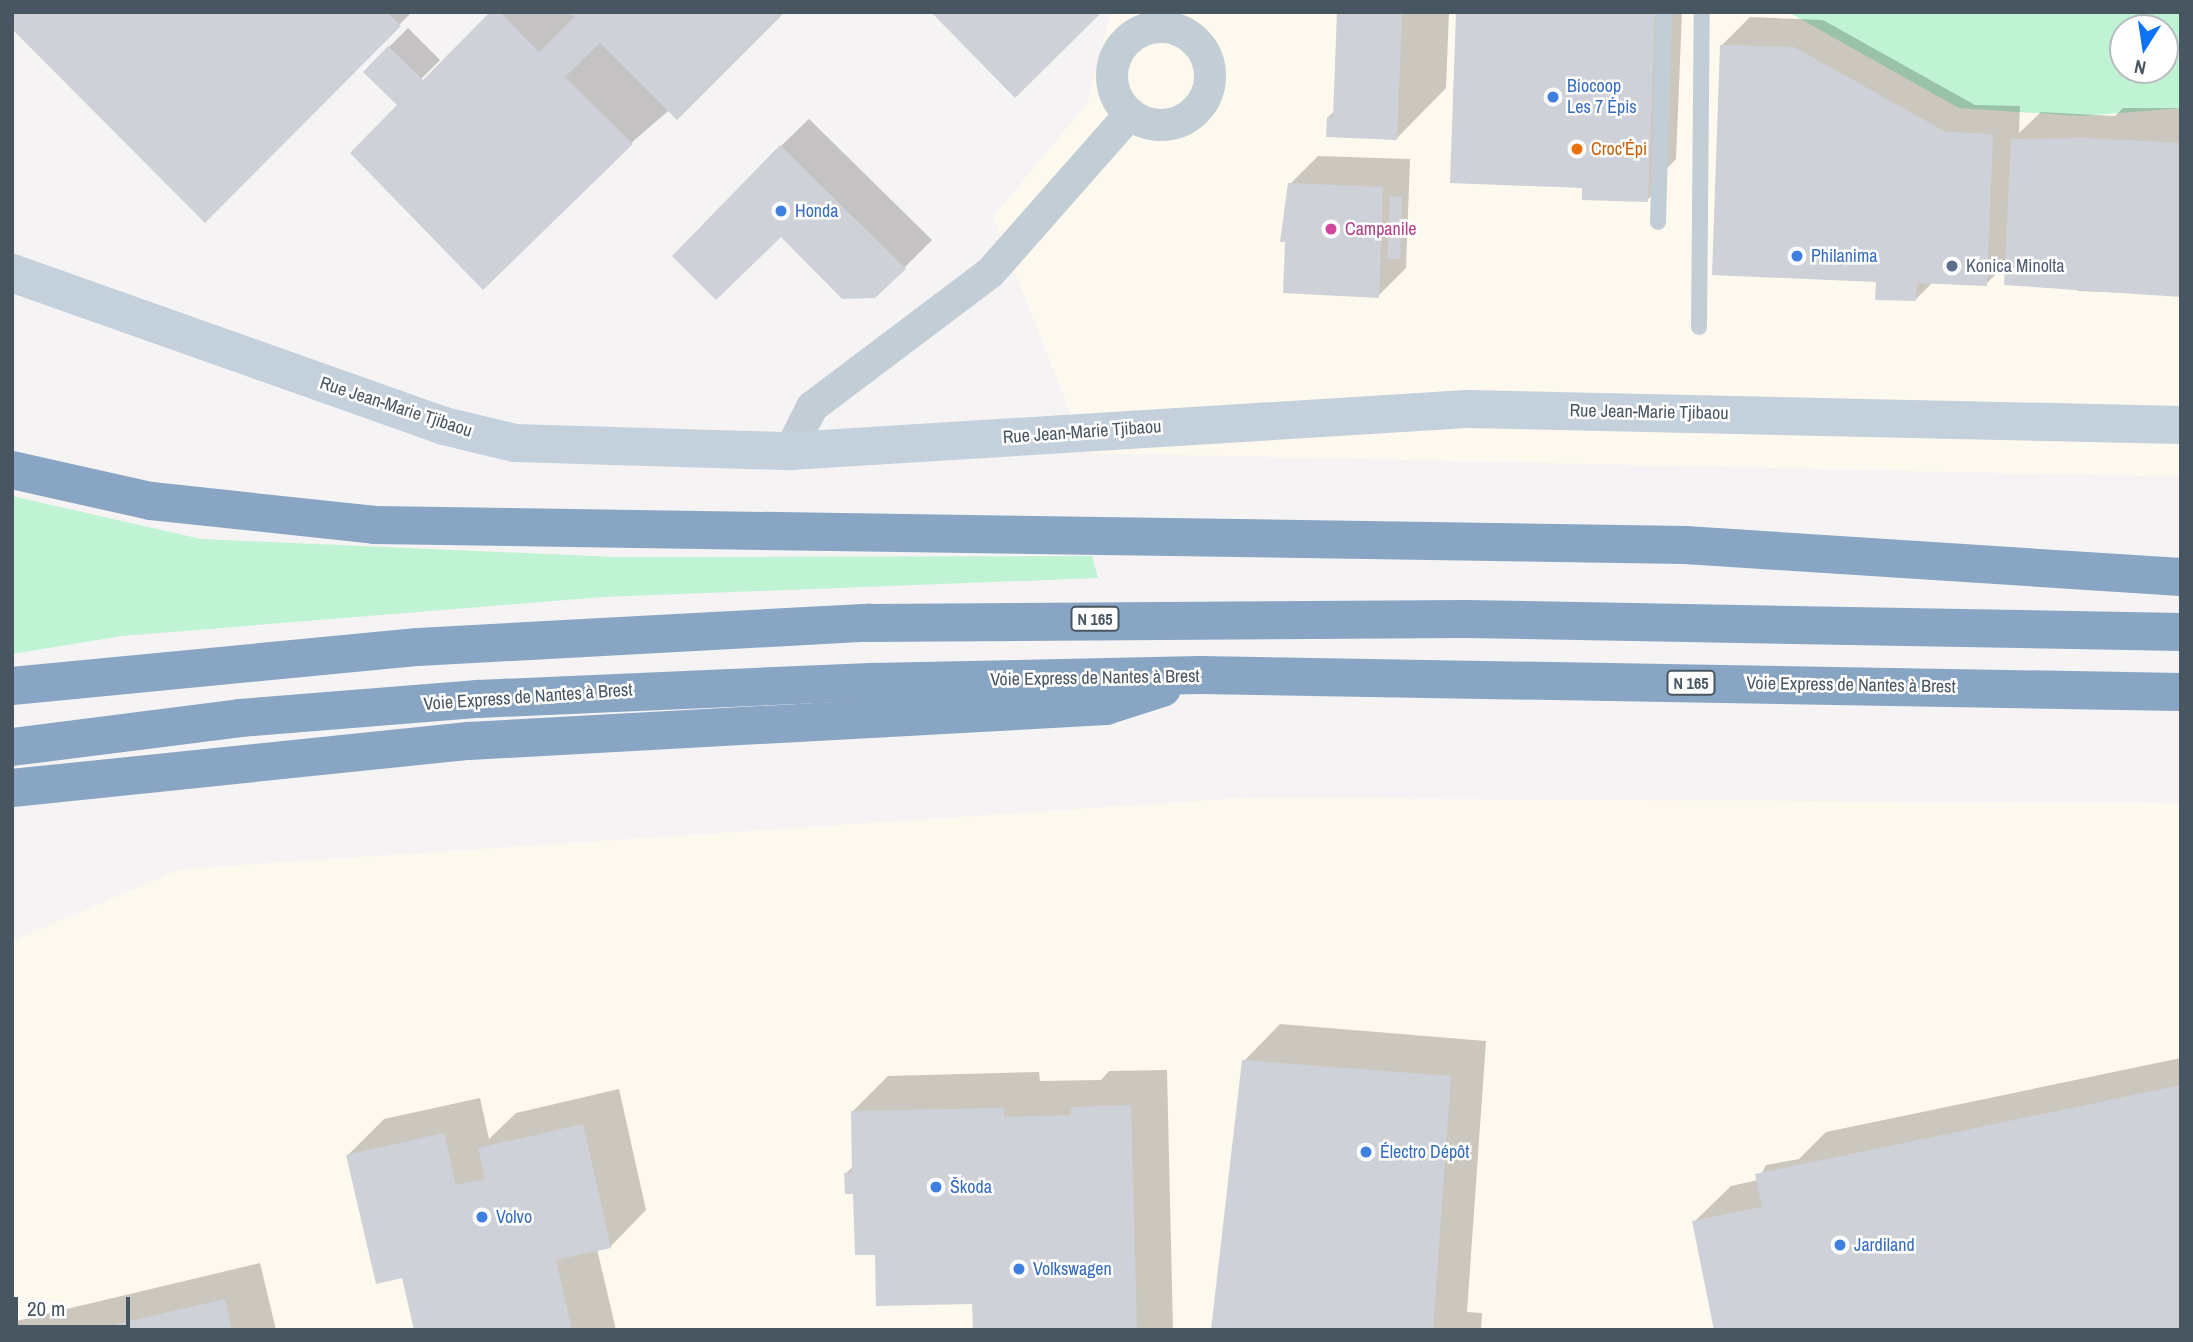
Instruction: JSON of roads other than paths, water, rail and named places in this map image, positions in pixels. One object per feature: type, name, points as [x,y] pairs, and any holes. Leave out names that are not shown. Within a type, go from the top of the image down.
[{"type":"highway","points":[[12,470],[151,501],[374,524],[1685,545],[2181,577]]},
{"type":"highway","name":"N 165","points":[[12,686],[418,647],[868,623],[1465,619],[2181,632]]},
{"type":"highway","name":"N 165","points":[[12,788],[469,741],[1106,706],[1200,675]]},
{"type":"highway","name":"Voie Express de Nantes à Brest","points":[[12,747],[240,718],[600,691],[1200,675],[2181,692]]},
{"type":"street","points":[[1157,20],[1180,31],[1199,45],[1207,59],[1208,90],[1189,116],[1160,125],[1130,114],[1113,87],[1111,70],[1126,41],[1157,20]]},
{"type":"street","points":[[790,451],[812,407],[990,273],[1130,114]]},
{"type":"street","name":"Rue Jean-Marie Tjibaou","points":[[12,273],[444,426],[503,440],[790,451],[1467,408],[2181,425]]},
{"type":"lane","points":[[1658,222],[1664,12]]},
{"type":"lane","points":[[1699,327],[1702,12]]},
{"type":"place","name":"Biocoop Les 7 Épis","points":[[1553,97]]},
{"type":"place","name":"Croc'Épi","points":[[1577,149]]},
{"type":"place","name":"Honda","points":[[781,211]]},
{"type":"place","name":"Campanile","points":[[1331,229]]},
{"type":"place","name":"Philanima","points":[[1797,256]]},
{"type":"place","name":"Konica Minolta","points":[[1952,266]]},
{"type":"place","name":"Électro Dépôt","points":[[1366,1152]]},
{"type":"place","name":"Škoda","points":[[936,1187]]},
{"type":"place","name":"Volvo","points":[[482,1217]]},
{"type":"place","name":"Jardiland","points":[[1840,1245]]},
{"type":"place","name":"Volkswagen","points":[[1019,1269]]}]
